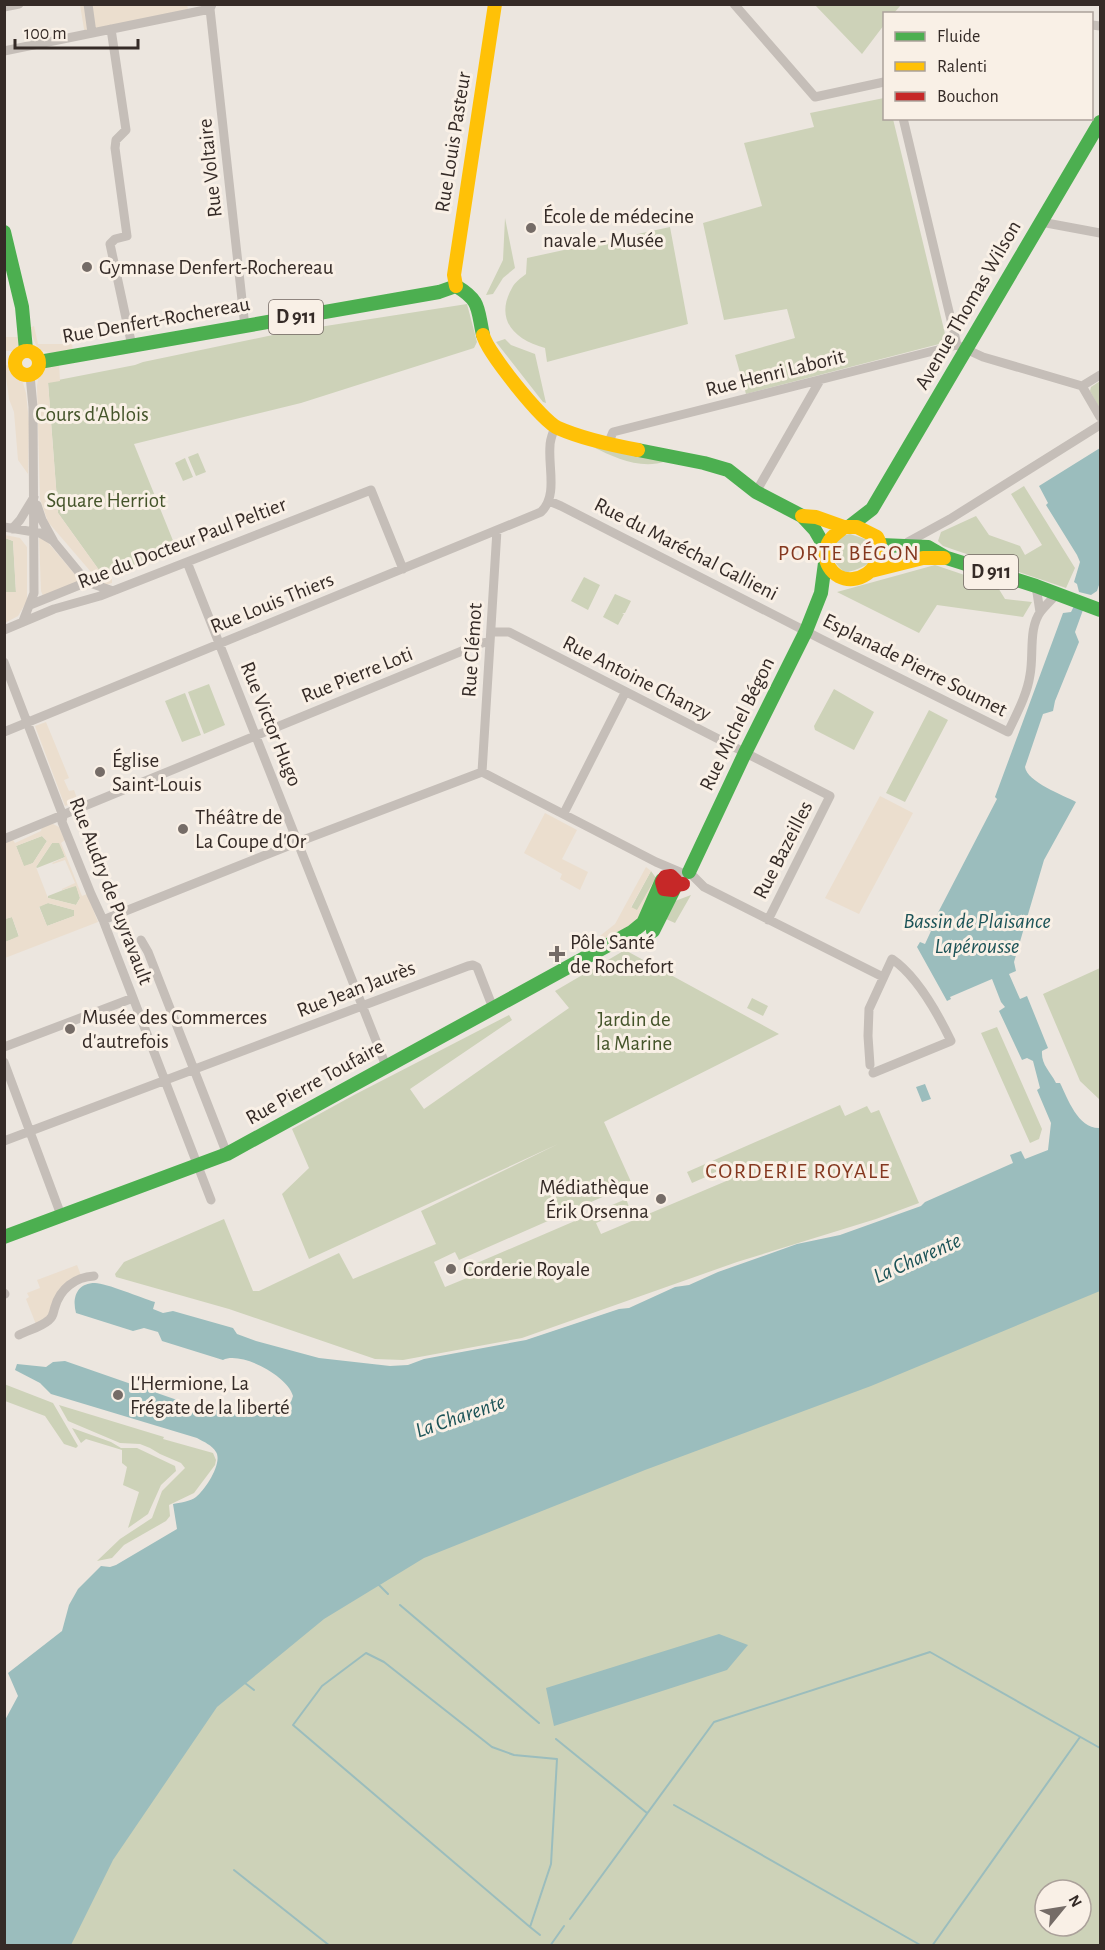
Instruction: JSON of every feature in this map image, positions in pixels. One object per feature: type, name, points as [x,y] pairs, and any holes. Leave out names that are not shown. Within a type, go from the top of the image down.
[{"type":"main road","name":"Rue Louis Pasteur","points":[[456,286],[454,275],[495,4]]},
{"type":"main road","name":"Avenue Thomas Wilson","points":[[847,527],[872,509],[962,347],[1101,122]]},
{"type":"main road","points":[[4,232],[27,338],[26,350]]},
{"type":"main road","name":"Rue Denfert-Rochereau","points":[[39,362],[245,327],[445,290],[456,286]]},
{"type":"main road","points":[[456,286],[471,295],[475,301],[484,339],[491,353],[535,407],[555,427],[608,444],[728,470],[756,492],[802,516],[815,530],[826,549]]},
{"type":"main road","points":[[26,350],[37,355],[39,362],[36,372],[30,375],[19,372],[10,360],[26,350]]},
{"type":"main road","points":[[847,527],[833,535],[826,549],[825,563],[831,571],[842,578],[854,579],[871,571],[881,556],[870,524],[872,509]]},
{"type":"main road","points":[[802,516],[816,517],[877,539]]},
{"type":"main road","name":"D 911","points":[[877,539],[906,546],[928,548],[946,558],[1036,586],[1098,609]]},
{"type":"main road","name":"D 911","points":[[871,571],[924,558],[946,558]]},
{"type":"main road","name":"Rue Michel Bégon","points":[[647,927],[678,879],[806,631],[821,593],[825,563]]},
{"type":"main road","points":[[821,593],[842,578]]},
{"type":"main road","name":"Rue Pierre Toufaire","points":[[4,1237],[227,1154],[632,932],[647,927]]},
{"type":"street","points":[[4,7],[19,4]]},
{"type":"street","points":[[88,4],[92,33]]},
{"type":"street","points":[[734,4],[815,97],[883,82]]},
{"type":"street","points":[[4,51],[211,7]]},
{"type":"street","name":"Rue Voltaire","points":[[211,7],[245,327]]},
{"type":"street","points":[[111,29],[126,130],[116,140],[115,148],[127,236],[115,238],[110,244],[132,346]]},
{"type":"street","points":[[904,120],[962,347],[983,357],[1082,386],[1101,417]]},
{"type":"street","points":[[1041,222],[1101,232]]},
{"type":"street","name":"Rue Henri Laborit","points":[[608,444],[613,432],[962,347]]},
{"type":"street","points":[[23,621],[34,593],[33,406],[30,375]]},
{"type":"street","points":[[1082,386],[1101,375]]},
{"type":"street","points":[[756,492],[819,382]]},
{"type":"street","points":[[906,546],[908,542],[938,526],[1101,425]]},
{"type":"street","points":[[549,501],[550,443],[555,427]]},
{"type":"street","name":"Rue du Docteur Paul Peltier","points":[[4,630],[54,609],[113,591],[371,490],[403,569]]},
{"type":"street","points":[[8,528],[20,520],[34,497]]},
{"type":"street","points":[[34,497],[42,520],[54,542],[87,582],[113,591]]},
{"type":"street","name":"Rue Louis Thiers","points":[[4,732],[497,531],[541,512],[549,501]]},
{"type":"street","name":"Rue du Maréchal Gallieni","points":[[549,501],[806,631]]},
{"type":"street","points":[[928,548],[930,535],[938,526]]},
{"type":"street","points":[[8,528],[40,533],[54,542]]},
{"type":"street","name":"Rue Clémot","points":[[482,772],[497,531]]},
{"type":"street","name":"D 911","points":[[889,568],[928,548]]},
{"type":"street","name":"Rue Victor Hugo","points":[[187,562],[386,1066]]},
{"type":"street","points":[[34,593],[54,609],[74,597],[87,582]]},
{"type":"street","points":[[30,605],[87,582]]},
{"type":"street","points":[[1036,586],[1040,612]]},
{"type":"street","points":[[1040,612],[1060,595]]},
{"type":"street","name":"Esplanade Pierre Soumet","points":[[806,631],[1008,732],[1025,697],[1031,674],[1033,633],[1040,612]]},
{"type":"street","name":"Rue Antoine Chanzy","points":[[491,637],[509,632],[830,796]]},
{"type":"street","name":"Rue Pierre Loti","points":[[4,840],[479,644],[491,637]]},
{"type":"street","name":"Rue Audry de Puyravault","points":[[4,662],[63,816],[62,822],[103,920],[211,1200]]},
{"type":"street","points":[[564,813],[625,693]]},
{"type":"street","points":[[103,920],[482,772],[656,862],[678,879],[704,887],[882,977]]},
{"type":"street","name":"Rue Bazeilles","points":[[768,920],[830,796]]},
{"type":"street","points":[[656,862],[678,879]]},
{"type":"street","points":[[141,940],[227,1154]]},
{"type":"street","points":[[892,959],[906,968],[943,1024],[951,1041],[872,1069],[868,1036],[869,1009],[882,977],[892,959]]},
{"type":"street","name":"Rue Jean Jaurès","points":[[4,1141],[473,965],[477,968],[493,1008]]},
{"type":"street","points":[[4,1047],[133,998]]},
{"type":"street","points":[[4,1062],[61,1215]]},
{"type":"street","points":[[19,1335],[52,1318],[58,1298],[69,1285],[82,1278],[94,1276]]},
{"type":"green space","points":[[815,5],[901,5],[895,12],[883,12],[883,26],[862,54]]},
{"type":"green space","points":[[883,98],[883,120],[893,120],[947,342],[746,394],[735,355],[795,338],[787,309],[724,320],[703,223],[762,206],[744,143],[814,127],[810,113]]},
{"type":"green space","points":[[505,218],[515,268],[503,278],[493,294],[486,295],[503,260]]},
{"type":"green space","points":[[670,227],[688,324],[547,362],[545,348],[525,340],[510,327],[505,310],[507,299],[513,286],[526,274],[527,258]]},
{"type":"green space","name":"Cours d'Ablois","points":[[467,304],[477,342],[474,348],[301,403],[134,444],[178,553],[104,577],[58,513],[48,382],[287,332]]},
{"type":"green space","points":[[505,339],[511,345],[535,354],[546,403],[496,342]]},
{"type":"green space","points":[[1100,381],[1100,409],[1090,391],[1091,387]]},
{"type":"green space","points":[[593,447],[666,461],[638,463],[619,459]]},
{"type":"green space","points":[[198,453],[206,472],[196,476],[188,457]]},
{"type":"green space","points":[[185,458],[193,477],[183,481],[175,463]]},
{"type":"green space","points":[[1024,486],[1075,568],[1066,588],[943,546],[938,541],[941,532],[976,516],[989,535],[1020,546],[1025,555],[1042,545],[1011,494]]},
{"type":"green space","points":[[850,534],[868,540],[873,554],[869,563],[845,573],[833,560],[832,552],[840,536]]},
{"type":"green space","points":[[5,538],[13,541],[16,593],[5,592]]},
{"type":"green space","points":[[935,565],[997,586],[1005,599],[1032,602],[1023,617],[937,605],[919,633],[837,592]]},
{"type":"green space","points":[[584,577],[600,585],[588,610],[571,601]]},
{"type":"green space","points":[[615,594],[631,601],[625,613],[622,613],[624,614],[618,625],[603,617]]},
{"type":"green space","points":[[209,684],[225,725],[204,734],[188,692]]},
{"type":"green space","points":[[834,689],[874,712],[854,750],[815,730],[814,726]]},
{"type":"green space","points":[[185,693],[201,735],[182,742],[165,701]]},
{"type":"green space","points":[[929,710],[948,720],[905,802],[886,793]]},
{"type":"green space","points":[[42,836],[47,841],[33,863],[24,867],[16,846]]},
{"type":"green space","points":[[52,843],[60,843],[65,857],[37,868],[36,867]]},
{"type":"green space","points":[[651,871],[656,878],[637,911],[631,908]]},
{"type":"green space","points":[[76,885],[80,898],[76,905],[48,898],[48,896]]},
{"type":"green space","points":[[691,895],[675,923],[666,919],[675,901]]},
{"type":"green space","points":[[48,903],[74,910],[74,916],[47,926],[39,906]]},
{"type":"green space","points":[[12,917],[19,937],[5,942],[5,919]]},
{"type":"green space","name":"Jardin de la Marine","points":[[625,950],[779,1034],[604,1122],[632,1184],[459,1260],[455,1252],[434,1262],[445,1287],[467,1278],[463,1269],[626,1199],[630,1209],[596,1223],[601,1234],[731,1179],[726,1168],[692,1183],[687,1172],[840,1105],[845,1116],[867,1106],[871,1113],[879,1110],[919,1203],[876,1219],[737,1262],[522,1338],[403,1360],[375,1359],[229,1309],[116,1277],[115,1274],[124,1262],[224,1219],[253,1291],[259,1291],[339,1253],[353,1279],[436,1244],[421,1211],[558,1144],[309,1259],[282,1194],[309,1168],[292,1129],[509,1015],[512,1020],[410,1089],[424,1109],[569,1008],[555,991]]},
{"type":"green space","points":[[1100,968],[1100,1100],[1080,1081],[1043,994]]},
{"type":"green space","points":[[752,998],[768,1006],[763,1016],[747,1008]]},
{"type":"green space","points":[[997,1027],[1042,1129],[1039,1139],[1030,1143],[981,1033]]},
{"type":"green space","points":[[1100,1253],[1100,1945],[48,1946],[200,1681],[377,1550]]},
{"type":"green space","points":[[4,1384],[53,1403],[78,1446],[76,1448],[64,1444],[45,1416],[5,1401]]},
{"type":"green space","points":[[59,1405],[213,1453],[216,1460],[215,1465],[194,1493],[169,1505],[170,1516],[166,1521],[124,1545],[112,1558],[97,1561],[120,1539],[152,1518],[162,1491],[185,1468],[181,1463],[150,1448],[140,1444],[120,1443],[68,1421]]},
{"type":"green space","points":[[72,1428],[121,1448],[137,1448],[175,1466],[176,1471],[161,1485],[148,1514],[128,1528],[139,1492],[123,1485],[127,1467],[122,1463],[122,1450],[86,1439],[81,1443]]},
{"type":"shaded area","points":[[80,5],[187,5],[189,13],[85,35]]},
{"type":"shaded area","points":[[34,326],[38,344],[72,344],[73,350],[49,353],[41,350],[36,345],[29,328]]},
{"type":"shaded area","points":[[4,337],[18,337],[20,344],[12,351],[5,351]]},
{"type":"shaded area","points":[[59,364],[60,381],[48,383],[58,513],[104,577],[112,575],[112,583],[106,585],[97,579],[48,522],[40,499],[37,386],[39,373],[46,367]]},
{"type":"shaded area","points":[[6,365],[12,367],[23,383],[26,393],[29,422],[28,474],[18,460],[14,412],[9,399]]},
{"type":"shaded area","points":[[5,535],[20,538],[27,547],[27,601],[18,616],[5,623],[5,592],[16,592],[13,541],[5,538]]},
{"type":"shaded area","points":[[39,536],[45,539],[78,578],[78,583],[43,596]]},
{"type":"shaded area","points":[[46,722],[69,778],[64,780],[69,791],[74,790],[78,801],[65,806],[35,726]]},
{"type":"shaded area","points":[[880,796],[913,813],[859,914],[825,898]]},
{"type":"shaded area","points":[[545,813],[577,830],[562,859],[588,872],[580,890],[560,879],[562,874],[524,853]]},
{"type":"shaded area","points":[[53,824],[59,827],[65,840],[61,843],[82,896],[87,894],[98,922],[5,958],[5,942],[19,936],[12,917],[5,919],[5,843],[13,840],[15,843],[41,831],[42,827]],"holes":[[[42,836],[47,841],[33,863],[24,866],[16,846]],[[52,843],[59,843],[65,857],[52,863],[65,860],[75,883],[62,890],[76,886],[80,898],[76,905],[48,898],[36,867]],[[48,903],[74,910],[74,916],[47,926],[39,907]]]},
{"type":"shaded area","points":[[646,867],[651,871],[631,907],[637,910],[655,879],[641,919],[595,947],[591,943],[615,924]]},
{"type":"shaded area","points":[[77,1265],[82,1278],[69,1285],[53,1316],[37,1327],[26,1299],[29,1297],[27,1293],[40,1288],[37,1280]]},
{"type":"water","points":[[1100,448],[1100,582],[1097,591],[1091,595],[1079,592],[1074,582],[1080,562],[1046,505],[1048,503],[1039,486]]},
{"type":"water","points":[[1074,606],[1083,610],[1075,632],[1079,642],[1053,711],[1043,714],[1025,767],[1027,773],[1039,783],[1076,802],[1044,860],[1014,962],[1016,971],[1009,974],[1020,999],[1027,996],[1048,1048],[1042,1051],[1046,1068],[1056,1083],[1060,1083],[1070,1105],[1080,1118],[1092,1127],[1100,1128],[1100,1291],[871,1386],[645,1470],[424,1558],[324,1619],[217,1707],[113,1860],[71,1945],[5,1945],[4,1722],[18,1696],[8,1673],[62,1631],[69,1605],[78,1589],[101,1566],[116,1565],[177,1529],[173,1504],[191,1500],[200,1494],[212,1476],[218,1457],[212,1447],[197,1438],[51,1394],[40,1383],[15,1370],[17,1364],[46,1367],[53,1362],[65,1361],[203,1409],[271,1415],[285,1409],[293,1396],[289,1388],[273,1373],[252,1362],[231,1358],[223,1360],[162,1341],[158,1332],[144,1328],[133,1331],[76,1313],[77,1293],[83,1286],[100,1284],[155,1302],[153,1309],[163,1313],[173,1311],[233,1328],[237,1334],[256,1341],[319,1358],[390,1366],[408,1365],[424,1359],[526,1340],[619,1309],[629,1308],[675,1287],[689,1285],[718,1272],[797,1244],[840,1235],[921,1206],[925,1202],[1013,1163],[1010,1155],[1021,1151],[1025,1159],[1048,1150],[1051,1123],[1037,1090],[1040,1088],[1033,1061],[1027,1058],[1022,1060],[999,1011],[1005,1007],[992,979],[950,997],[951,999],[947,1001],[917,947],[920,942],[925,944],[931,931],[929,930],[997,799],[995,797],[1063,613],[1071,612]]},
{"type":"water","points":[[925,1084],[931,1099],[922,1102],[916,1087]]},
{"type":"water","points":[[719,1634],[748,1645],[727,1670],[554,1726],[546,1688]]},
{"type":"waterway","points":[[379,1585],[388,1594]]},
{"type":"waterway","points":[[400,1605],[539,1723]]},
{"type":"waterway","points":[[570,1919],[714,1722],[930,1652],[1100,1748]]},
{"type":"waterway","points":[[530,1927],[551,1864],[557,1759],[514,1755],[492,1747],[384,1662],[366,1653],[322,1686],[293,1725],[530,1927],[540,1935]]},
{"type":"waterway","points":[[245,1683],[254,1690]]},
{"type":"waterway","points":[[932,1946],[1080,1737]]},
{"type":"waterway","points":[[556,1739],[647,1813]]},
{"type":"waterway","points":[[674,1805],[922,1946]]},
{"type":"waterway","points":[[234,1870],[330,1946]]},
{"type":"waterway","points":[[550,1946],[564,1926]]},
{"type":"traffic: fast","points":[[850,526],[872,509],[1100,122]]},
{"type":"traffic: fast","points":[[4,232],[22,307],[26,350]]},
{"type":"traffic: fast","points":[[39,362],[439,292],[456,286],[470,296],[477,306],[483,335]]},
{"type":"traffic: fast","points":[[638,450],[728,470],[756,492],[802,516],[815,530],[826,549]]},
{"type":"traffic: fast","points":[[881,545],[928,547],[947,558],[1036,586],[1100,610]]},
{"type":"traffic: fast","points":[[689,872],[806,631],[821,593],[825,563]]},
{"type":"traffic: fast","points":[[644,921],[662,880]]},
{"type":"traffic: fast","points":[[653,931],[675,887]]},
{"type":"traffic: fast","points":[[4,1237],[227,1154],[632,932],[643,923]]},
{"type":"traffic: slow","points":[[456,286],[454,275],[495,4]]},
{"type":"traffic: slow","points":[[483,335],[504,370],[550,423],[587,438],[638,450]]},
{"type":"traffic: slow","points":[[27,351],[36,354],[39,363],[36,372],[27,375],[18,372],[15,363],[18,354],[27,351]]},
{"type":"traffic: slow","points":[[802,516],[816,517],[844,527],[857,527],[877,537],[880,550],[876,564],[867,574],[853,579],[839,576],[833,572],[826,561],[830,540],[844,527]]},
{"type":"traffic: slow","points":[[871,571],[923,558],[944,558]]},
{"type":"traffic: jam","points":[[676,885],[676,881],[671,876],[665,877],[662,882],[664,889],[673,890],[676,885],[683,884]]},
{"type":"place","name":"École de médecine navale - Musée","points":[[531,228]]},
{"type":"place","name":"Gymnase Denfert-Rochereau","points":[[87,267]]},
{"type":"place","name":"Église Saint-Louis","points":[[100,772]]},
{"type":"place","name":"Théâtre de La Coupe d'Or","points":[[183,829]]},
{"type":"place","name":"Pôle Santé de Rochefort","points":[[557,954]]},
{"type":"place","name":"Musée des Commerces d'autrefois","points":[[70,1029]]},
{"type":"place","name":"Médiathèque Érik Orsenna","points":[[661,1199]]},
{"type":"place","name":"Corderie Royale","points":[[451,1269]]},
{"type":"place","name":"L'Hermione, La Frégate de la liberté","points":[[118,1395]]},
{"type":"district","name":"PORTE BÉGON","points":[[849,553]]},
{"type":"district","name":"CORDERIE ROYALE","points":[[798,1171]]},
{"type":"park label","name":"Square Herriot","points":[[106,500]]},
{"type":"water label","name":"Bassin de Plaisance Lapérousse","points":[[977,934]]},
{"type":"water label","name":"La Charente","points":[[917,1258]]},
{"type":"water label","name":"La Charente","points":[[460,1416]]}]
